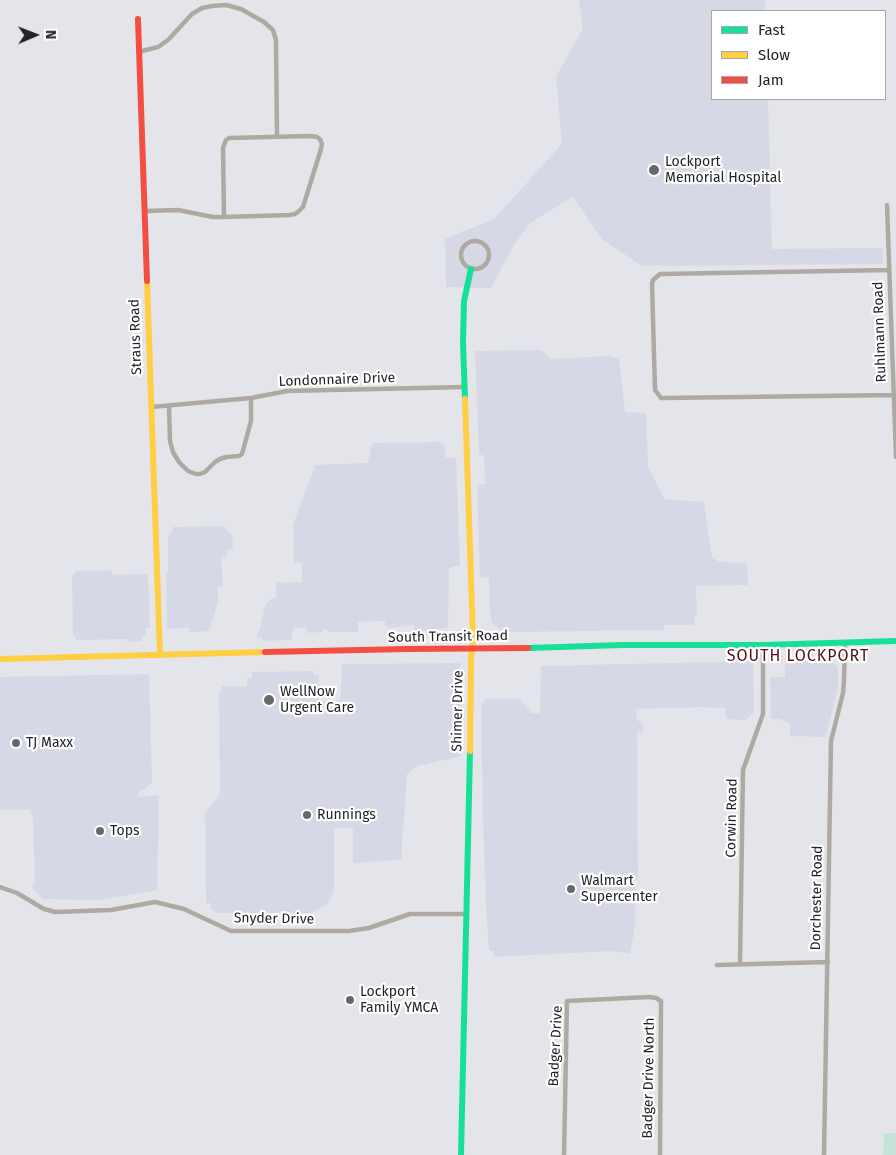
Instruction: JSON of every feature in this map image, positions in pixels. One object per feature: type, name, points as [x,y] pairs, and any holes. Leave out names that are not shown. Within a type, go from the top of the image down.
[{"type":"main road","name":"Straus Road","points":[[138,19],[160,655]]},
{"type":"main road","name":"Shimer Drive","points":[[461,1155],[473,637],[463,317],[464,300],[471,268]]},
{"type":"main road","name":"South Transit Road","points":[[0,658],[896,641]]},
{"type":"street","points":[[138,52],[158,48],[192,14],[202,8],[226,5],[241,9],[264,22],[273,30],[276,40],[277,136]]},
{"type":"street","points":[[145,211],[178,210],[205,216],[224,217],[295,214],[302,206],[322,144],[320,139],[317,137],[277,136],[229,138],[226,140],[223,148],[224,217]]},
{"type":"street","name":"Ruhlmann Road","points":[[887,205],[896,457]]},
{"type":"street","points":[[476,241],[485,245],[488,258],[484,266],[476,269],[471,268],[464,264],[461,255],[467,243],[476,241]]},
{"type":"street","points":[[889,270],[660,274],[653,280],[652,284],[655,390],[661,398],[894,395]]},
{"type":"street","name":"Londonnaire Drive","points":[[151,407],[251,398],[287,391],[464,387]]},
{"type":"street","points":[[169,406],[170,441],[173,452],[188,471],[200,474],[220,459],[242,454],[251,422],[251,398]]},
{"type":"street","name":"Dorchester Road","points":[[824,1155],[831,741],[843,693],[845,643]]},
{"type":"street","name":"Corwin Road","points":[[740,964],[744,770],[763,714],[763,645]]},
{"type":"street","name":"Snyder Drive","points":[[0,887],[17,893],[55,912],[111,910],[155,902],[184,909],[231,931],[349,931],[369,928],[410,914],[467,914]]},
{"type":"street","points":[[717,966],[828,962]]},
{"type":"street","name":"Badger Drive","points":[[564,1155],[567,1000],[648,997],[661,1000]]},
{"type":"street","name":"Badger Drive North","points":[[660,1155],[661,1000]]},
{"type":"shaded area","name":"Lockport Memorial Hospital","points":[[579,0],[765,0],[765,10],[711,10],[711,100],[768,100],[772,249],[883,248],[883,264],[642,266],[602,239],[573,197],[530,223],[512,248],[491,288],[446,287],[445,239],[494,219],[562,144],[556,77],[583,28]]},
{"type":"shaded area","points":[[541,350],[551,359],[610,356],[619,359],[625,412],[646,413],[648,466],[664,499],[704,502],[712,558],[720,562],[747,563],[748,585],[696,586],[697,615],[694,617],[694,625],[665,625],[664,630],[512,632],[500,630],[492,623],[489,578],[480,577],[477,485],[485,484],[484,456],[479,454],[475,351]]},
{"type":"shaded area","points":[[439,442],[444,446],[446,458],[456,457],[460,565],[449,568],[448,628],[414,631],[414,625],[389,628],[385,621],[358,622],[358,632],[329,632],[327,629],[323,629],[323,632],[308,633],[306,627],[293,627],[292,640],[262,641],[262,636],[257,639],[266,603],[276,596],[276,583],[302,582],[302,563],[294,563],[293,525],[315,465],[368,463],[372,443]]},
{"type":"shaded area","points":[[225,526],[226,531],[232,535],[233,548],[227,551],[227,557],[221,557],[223,587],[218,587],[218,602],[209,631],[189,632],[189,628],[167,629],[166,574],[168,572],[169,534],[172,532],[173,527]]},
{"type":"shaded area","points":[[111,570],[113,575],[148,574],[150,628],[146,628],[146,634],[142,636],[142,641],[127,642],[127,639],[76,640],[76,636],[73,636],[72,576],[77,571]]},
{"type":"shaded area","points":[[826,660],[838,666],[838,688],[826,737],[790,736],[790,724],[780,719],[771,719],[770,677],[785,677],[785,661]]},
{"type":"shaded area","points":[[753,661],[754,713],[745,720],[726,719],[725,708],[636,709],[637,721],[641,721],[643,732],[637,732],[638,879],[635,880],[635,926],[630,954],[612,951],[494,957],[494,951],[489,950],[486,906],[481,707],[485,699],[518,698],[532,713],[540,713],[541,666]]},
{"type":"shaded area","points":[[460,663],[461,756],[418,766],[407,774],[401,860],[353,863],[353,828],[334,828],[334,892],[326,905],[311,913],[218,913],[210,908],[211,903],[206,903],[205,813],[220,794],[219,691],[222,690],[222,686],[247,686],[247,679],[252,678],[252,672],[314,671],[314,675],[319,675],[319,702],[340,701],[342,664]]},
{"type":"shaded area","points":[[149,674],[152,782],[138,792],[138,797],[159,795],[157,890],[100,900],[47,899],[45,901],[32,888],[35,883],[33,818],[30,810],[0,810],[0,677]]},
{"type":"green space","points":[[884,1133],[896,1133],[896,1155],[883,1155]]},
{"type":"traffic: fast","points":[[465,399],[464,301],[471,269]]},
{"type":"traffic: fast","points":[[528,648],[896,641]]},
{"type":"traffic: fast","points":[[461,1155],[470,751]]},
{"type":"traffic: slow","points":[[147,281],[160,655]]},
{"type":"traffic: slow","points":[[465,399],[473,637],[470,751]]},
{"type":"traffic: slow","points":[[0,659],[265,652]]},
{"type":"traffic: jam","points":[[138,19],[147,281]]},
{"type":"traffic: jam","points":[[265,652],[528,648]]},
{"type":"place","name":"Lockport Memorial Hospital","points":[[654,170]]},
{"type":"place","name":"WellNow Urgent Care","points":[[269,700]]},
{"type":"place","name":"TJ Maxx","points":[[16,743]]},
{"type":"place","name":"Runnings","points":[[307,815]]},
{"type":"place","name":"Tops","points":[[100,831]]},
{"type":"place","name":"Walmart Supercenter","points":[[571,889]]},
{"type":"place","name":"Lockport Family YMCA","points":[[350,1000]]},
{"type":"district","name":"SOUTH LOCKPORT","points":[[798,657]]}]
